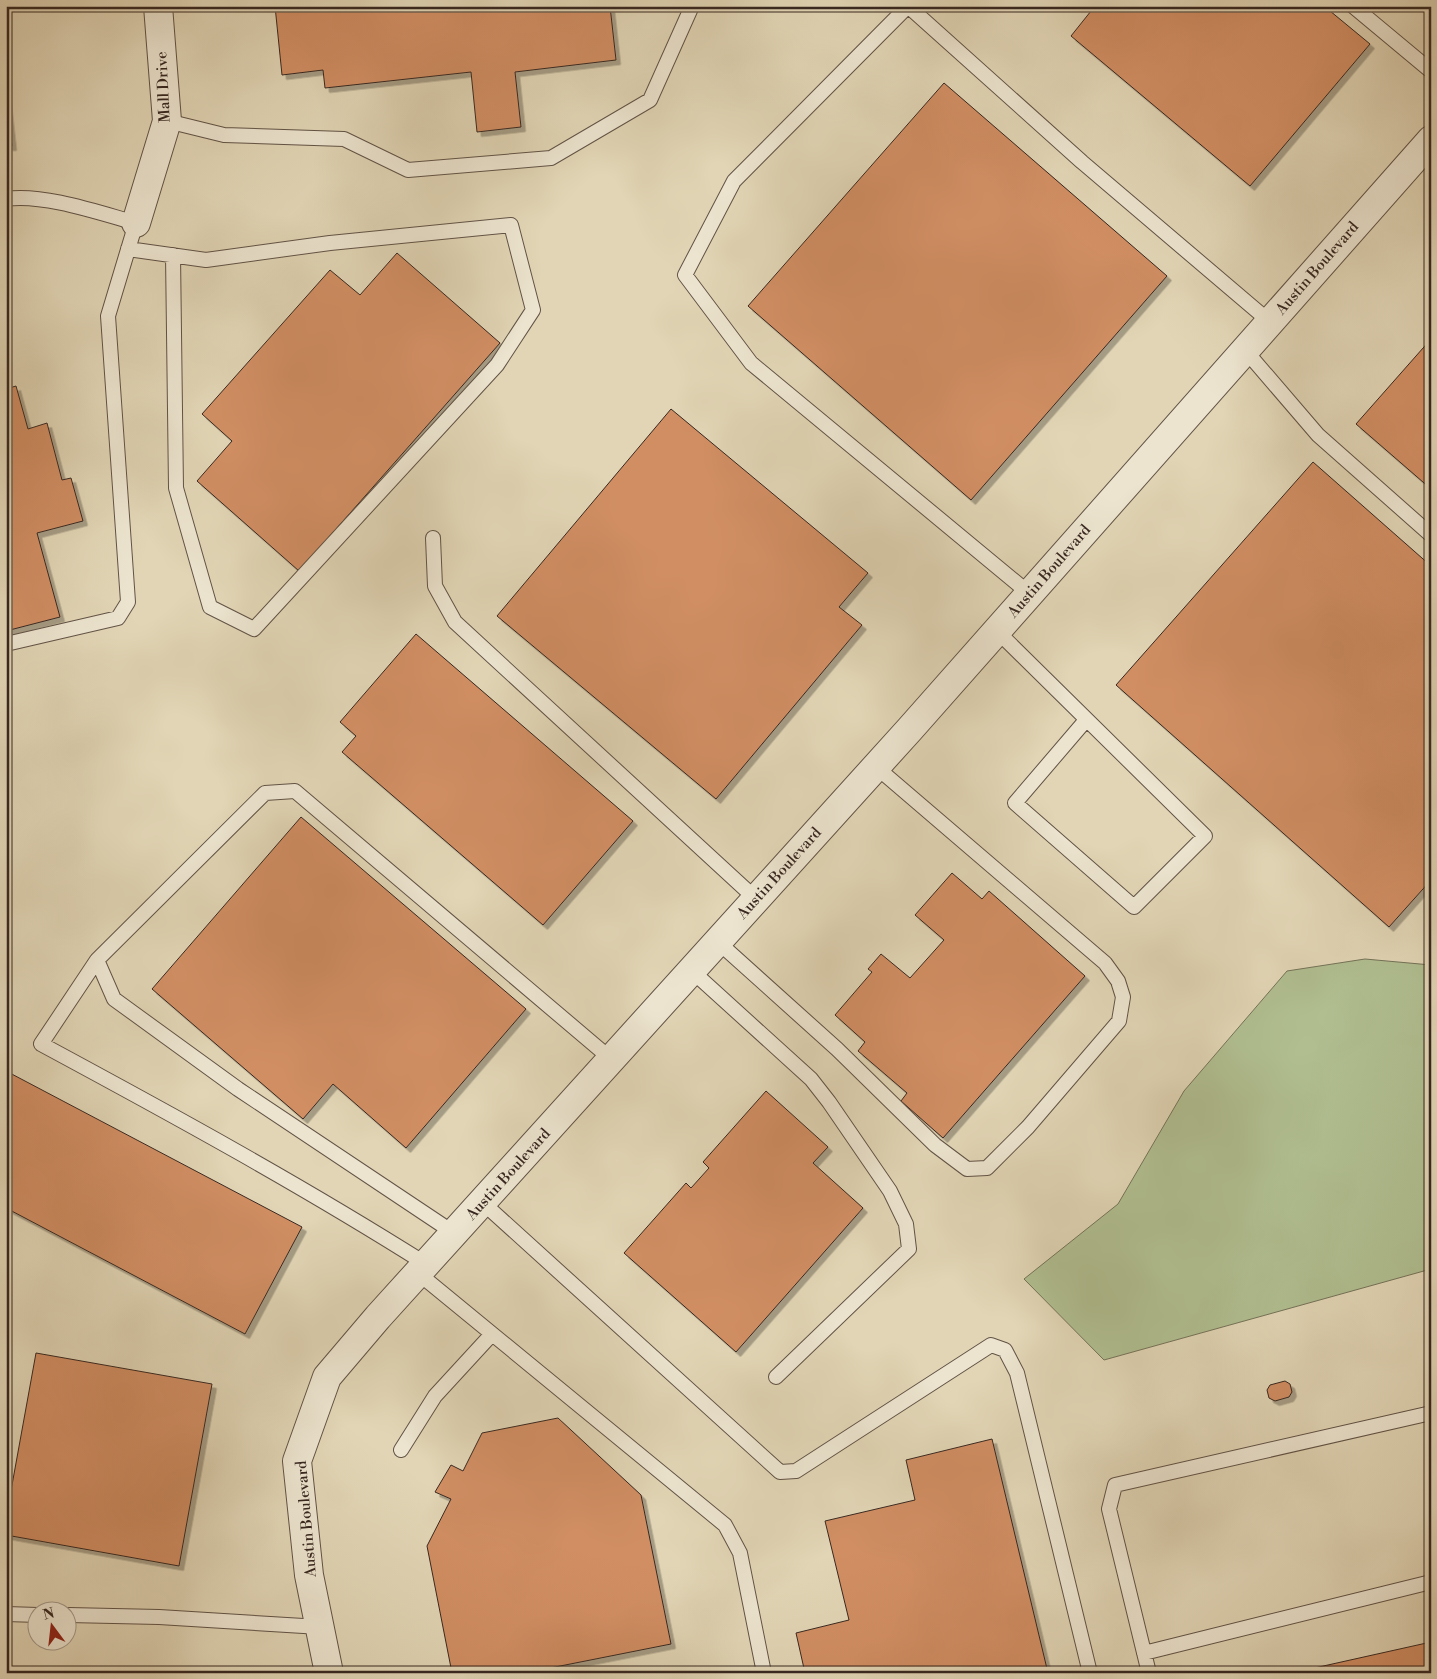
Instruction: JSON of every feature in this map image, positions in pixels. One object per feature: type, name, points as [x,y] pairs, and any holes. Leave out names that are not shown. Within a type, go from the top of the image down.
[{"type":"street","name":"Mall Drive","points":[[136,223],[167,121],[158,6]]},
{"type":"street","name":"Austin Boulevard","points":[[328,1673],[310,1575],[297,1461],[327,1377],[454,1233],[997,631],[1431,140]]},
{"type":"lane","points":[[167,121],[224,135],[344,139],[408,170],[551,158],[650,100],[692,6]]},
{"type":"lane","points":[[1030,594],[752,363],[685,275],[734,181],[908,6],[1082,162],[1270,322]]},
{"type":"lane","points":[[1353,6],[1431,71]]},
{"type":"lane","points":[[6,199],[16,197],[68,205],[136,223],[108,316],[128,602],[118,618],[6,644]]},
{"type":"lane","points":[[128,248],[206,260],[330,243],[511,226],[533,310],[497,365],[254,629],[210,607],[176,488],[173,255]]},
{"type":"lane","points":[[1245,350],[1318,435],[1431,535]]},
{"type":"lane","points":[[432,538],[434,586],[455,622],[756,898]]},
{"type":"lane","points":[[997,631],[1205,836],[1134,907],[1015,803],[1086,720]]},
{"type":"lane","points":[[718,942],[837,1049],[935,1145],[967,1168],[987,1168],[1028,1127],[1119,1021],[1123,996],[1118,980],[1105,962],[875,766]]},
{"type":"lane","points":[[611,1060],[295,791],[265,793],[97,960],[41,1044],[205,1132],[351,1217],[422,1269],[492,1334],[725,1525],[740,1553],[764,1673]]},
{"type":"lane","points":[[97,960],[114,999],[238,1089],[454,1233]]},
{"type":"lane","points":[[692,970],[811,1079],[890,1191],[906,1224],[909,1249],[776,1377]]},
{"type":"lane","points":[[482,1202],[780,1472],[796,1471],[991,1345],[1005,1350],[1017,1373],[1090,1673]]},
{"type":"lane","points":[[401,1450],[435,1396],[492,1334]]},
{"type":"lane","points":[[1149,1673],[1109,1510],[1115,1485],[1431,1413]]},
{"type":"lane","points":[[1144,1653],[1431,1582]]},
{"type":"lane","points":[[6,1614],[28,1615]]},
{"type":"lane","points":[[78,1615],[159,1617],[320,1627]]},
{"type":"green space","points":[[1365,959],[1431,965],[1431,1269],[1104,1360],[1024,1279],[1118,1204],[1184,1091],[1287,971]]},
{"type":"building","points":[[275,6],[610,6],[616,60],[515,72],[521,127],[477,132],[471,72],[325,88],[323,70],[282,75]]},
{"type":"building","points":[[1095,6],[1324,6],[1370,44],[1250,186],[1071,36]]},
{"type":"building","points":[[944,83],[1167,276],[971,500],[748,306]]},
{"type":"building","points":[[6,93],[12,146],[6,146]]},
{"type":"building","points":[[397,253],[500,343],[299,571],[197,481],[232,441],[202,414],[330,270],[360,295]]},
{"type":"building","points":[[1431,339],[1431,489],[1356,424]]},
{"type":"building","points":[[16,386],[28,429],[47,423],[62,480],[71,478],[83,521],[37,533],[60,617],[6,631],[6,389]]},
{"type":"building","points":[[671,409],[868,573],[839,607],[862,625],[716,799],[497,616]]},
{"type":"building","points":[[1313,462],[1431,566],[1431,880],[1389,927],[1116,685]]},
{"type":"building","points":[[416,634],[633,821],[543,925],[342,752],[356,736],[340,722]]},
{"type":"building","points":[[301,817],[526,1009],[406,1148],[333,1084],[303,1119],[152,989]]},
{"type":"building","points":[[952,873],[982,899],[989,891],[1085,976],[943,1138],[901,1101],[907,1093],[858,1051],[865,1042],[835,1015],[872,972],[868,969],[881,954],[910,978],[944,940],[915,915]]},
{"type":"building","points":[[6,1071],[302,1227],[245,1334],[6,1208]]},
{"type":"building","points":[[766,1091],[828,1147],[813,1163],[863,1208],[736,1352],[624,1253],[686,1183],[691,1188],[709,1168],[703,1162]]},
{"type":"building","points":[[36,1353],[212,1384],[179,1566],[6,1535],[6,1518]]},
{"type":"building","points":[[1285,1381],[1290,1384],[1292,1392],[1289,1397],[1275,1401],[1269,1398],[1267,1390],[1270,1385]]},
{"type":"building","points":[[558,1418],[641,1495],[671,1644],[525,1673],[452,1673],[427,1546],[451,1499],[435,1492],[451,1465],[463,1471],[482,1433]]},
{"type":"building","points":[[992,1439],[1048,1673],[805,1673],[796,1633],[849,1620],[825,1521],[915,1500],[906,1460]]},
{"type":"building","points":[[1431,1642],[1431,1673],[1292,1673]]}]
